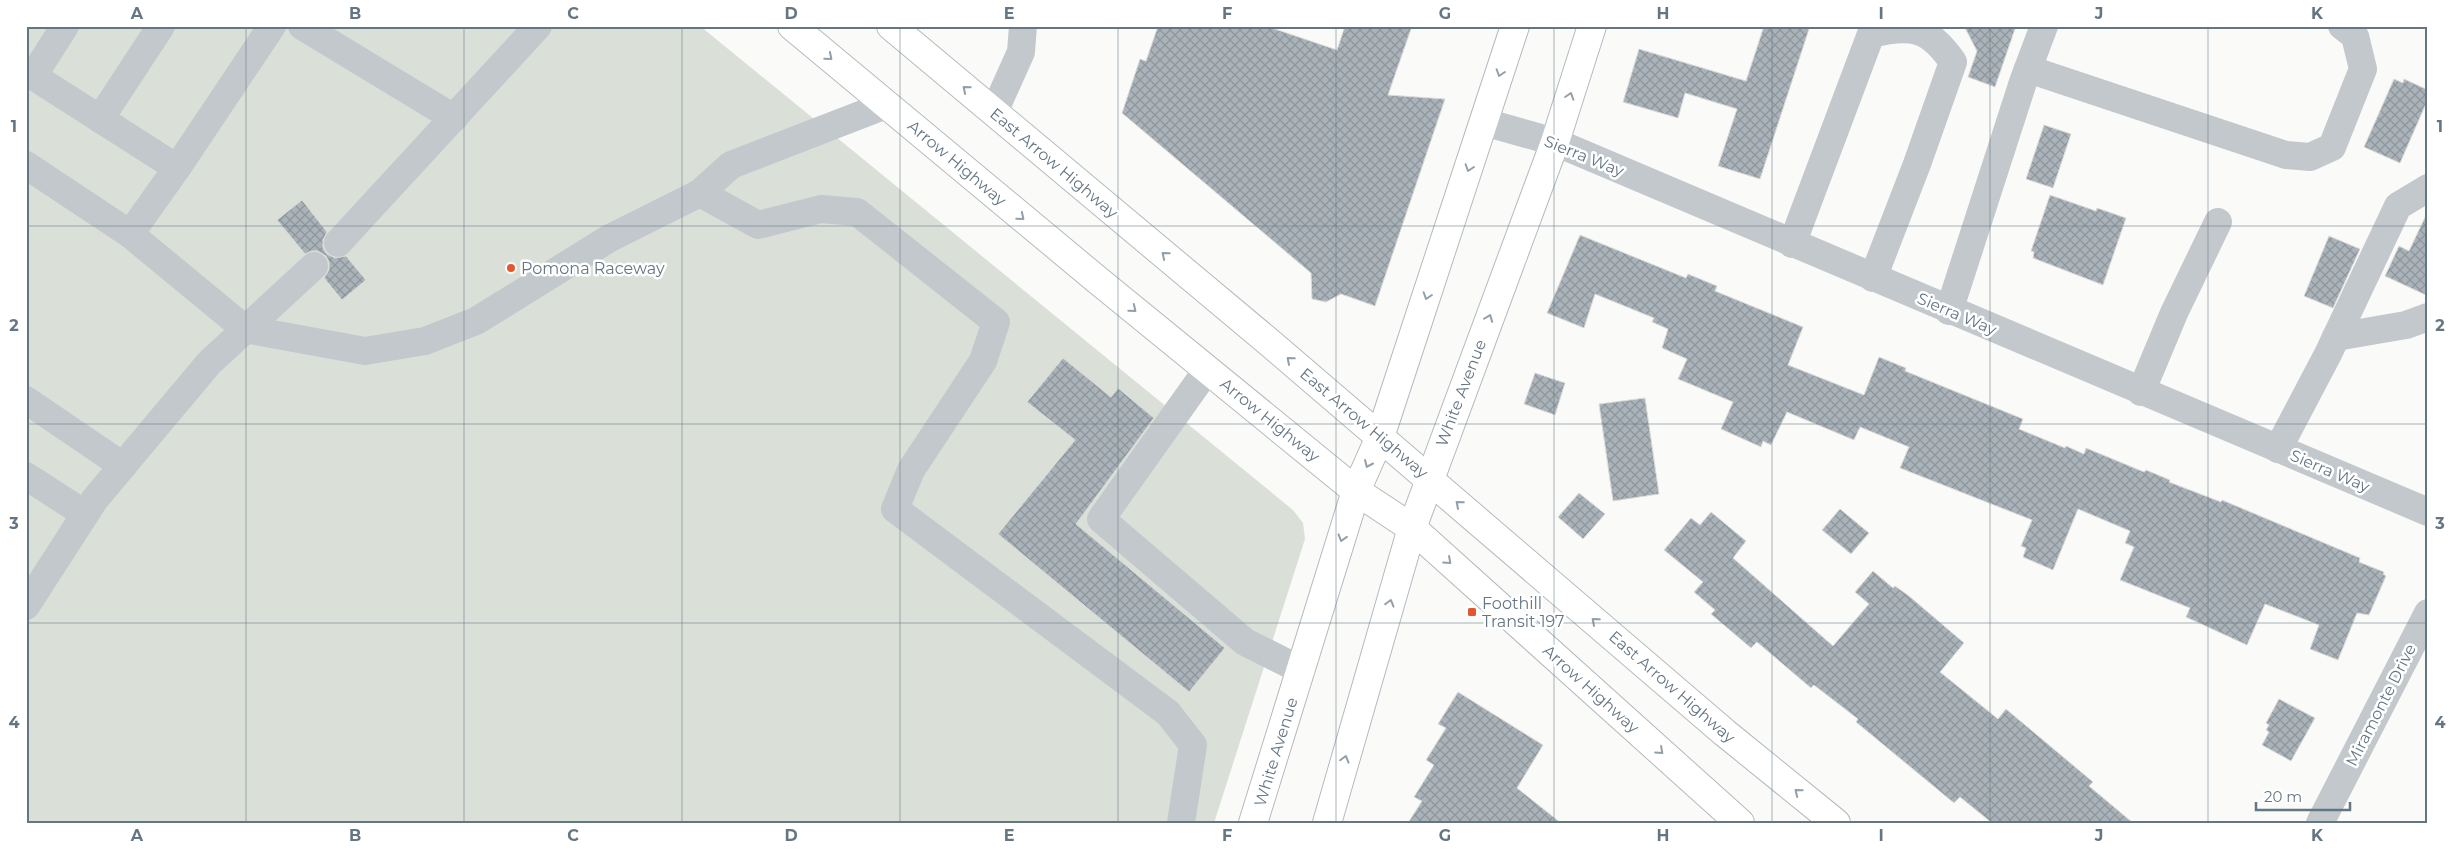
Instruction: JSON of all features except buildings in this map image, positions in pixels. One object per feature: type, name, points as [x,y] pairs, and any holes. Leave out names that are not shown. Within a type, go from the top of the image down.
[{"type":"main road","name":"Arrow Highway","points":[[792,26],[1356,491],[1412,528],[1740,823]]},
{"type":"main road","name":"East Arrow Highway","points":[[891,26],[1429,478],[1725,733],[1836,823]]},
{"type":"main road","name":"White Avenue","points":[[1253,823],[1356,491],[1380,437],[1515,26]]},
{"type":"main road","name":"White Avenue","points":[[1327,823],[1412,528],[1555,142],[1592,26]]},
{"type":"street","points":[[65,26],[30,73],[177,168]]},
{"type":"street","points":[[100,119],[160,26]]},
{"type":"street","points":[[130,234],[177,168],[272,26]]},
{"type":"street","points":[[302,26],[454,118]]},
{"type":"street","points":[[338,243],[538,26]]},
{"type":"street","points":[[994,112],[1021,52],[1023,26]]},
{"type":"street","points":[[1949,310],[2028,69],[2044,26]]},
{"type":"street","points":[[2028,69],[2286,155],[2310,157],[2332,147],[2363,69],[2355,36],[2342,26]]},
{"type":"street","points":[[1792,244],[1872,34],[1895,28],[1919,30],[1940,43],[1953,62],[1917,164],[1873,278]]},
{"type":"street","points":[[26,165],[130,234],[245,329],[365,351],[425,341],[476,321],[610,238],[700,193],[731,164],[886,105]]},
{"type":"street","name":"Sierra Way","points":[[1484,122],[1555,142],[2141,392],[2428,512]]},
{"type":"street","points":[[2278,449],[2336,337],[2398,206],[2428,188]]},
{"type":"street","points":[[700,193],[758,224],[821,210],[857,212],[996,322],[983,360],[911,470],[895,509],[1168,713],[1193,745],[1181,823]]},
{"type":"street","points":[[2141,392],[2174,313],[2218,222]]},
{"type":"street","points":[[30,591],[95,499],[209,363],[314,266]]},
{"type":"street","points":[[2336,337],[2406,325],[2428,317]]},
{"type":"street","points":[[1207,370],[1101,519],[1245,642],[1301,670]]},
{"type":"street","points":[[26,400],[123,466]]},
{"type":"street","points":[[26,476],[85,514]]},
{"type":"street","name":"Miramonte Drive","points":[[2320,823],[2428,613]]},
{"type":"shaded area","name":"Pomona Raceway","points":[[26,26],[700,26],[1293,510],[1303,523],[1305,539],[1214,823],[26,823]]},
{"type":"place","name":"Pomona Raceway","points":[[511,268]]},
{"type":"place","name":"Foothill Transit 197","points":[[1472,612]]}]
